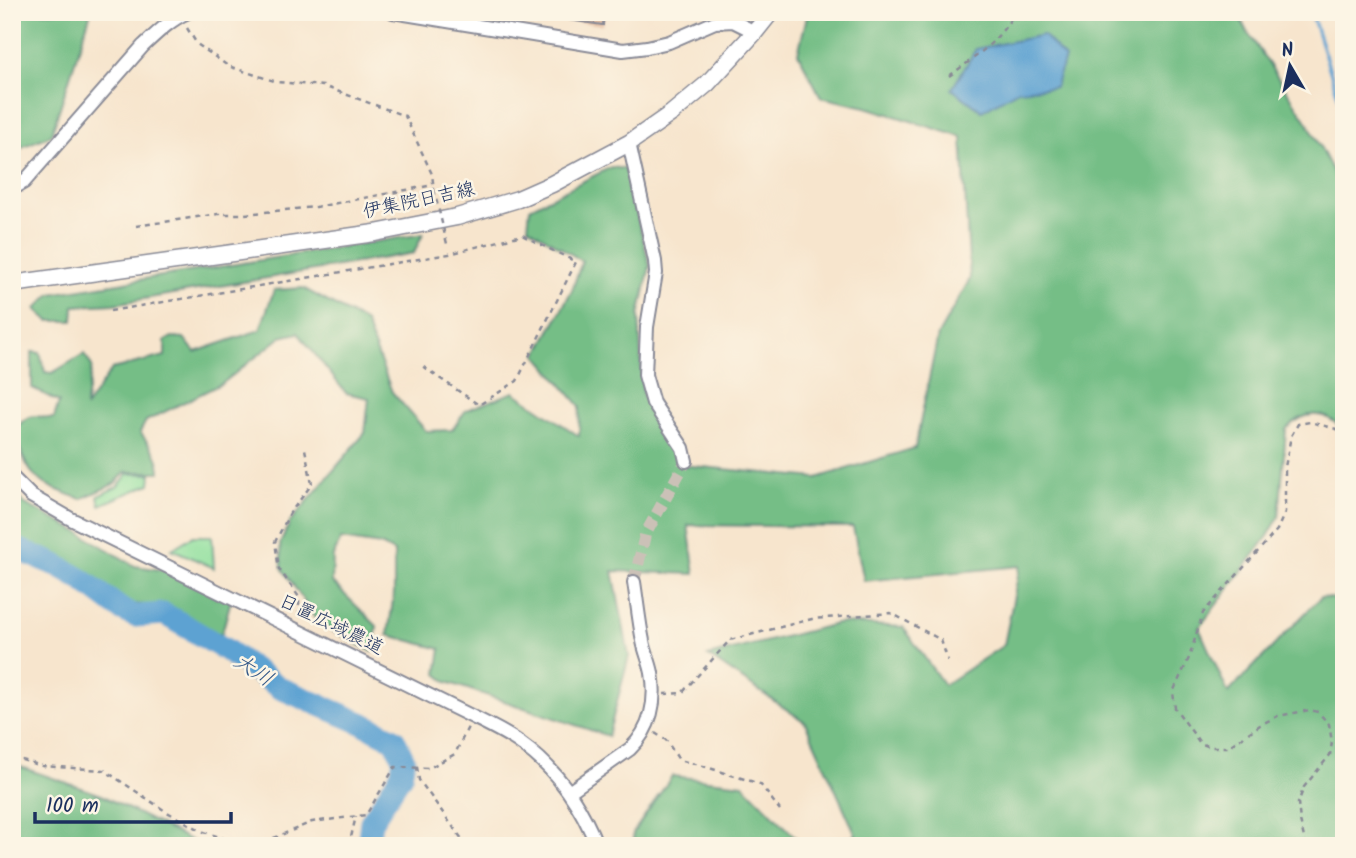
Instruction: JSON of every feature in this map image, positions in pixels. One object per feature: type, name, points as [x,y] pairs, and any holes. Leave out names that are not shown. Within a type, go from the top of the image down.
[{"type":"main road","name":"伊集院日吉線","points":[[12,284],[375,233],[457,217],[519,198],[552,184],[629,143],[672,113],[707,84],[771,12]]},
{"type":"street","points":[[393,12],[623,50],[669,42],[715,22],[733,21],[755,33]]},
{"type":"street","points":[[12,190],[24,181],[143,46],[184,14]]},
{"type":"street","points":[[629,143],[656,273],[647,327],[645,375],[653,403],[683,448],[685,461]]},
{"type":"street","name":"日置広域農道","points":[[12,477],[31,496],[71,519],[473,716],[520,743],[550,768],[569,792],[587,821],[597,846]]},
{"type":"street","points":[[569,792],[630,749],[647,727],[654,694],[634,582]]},
{"type":"path","points":[[949,76],[989,47],[1015,12]]},
{"type":"path","points":[[184,14],[197,44],[228,66],[277,82],[323,86],[405,116],[432,174],[449,254]]},
{"type":"path","points":[[136,226],[218,214],[316,207],[434,187]]},
{"type":"path","points":[[110,312],[449,254],[522,235],[576,262],[517,381],[479,405],[419,364]]},
{"type":"path","points":[[1306,846],[1298,803],[1304,787],[1330,755],[1332,742],[1328,723],[1324,718],[1318,712],[1310,710],[1278,716],[1227,747],[1210,747],[1200,743],[1175,708],[1173,692],[1189,658],[1203,613],[1278,530],[1285,512],[1285,467],[1291,436],[1298,424],[1310,422],[1344,431]]},
{"type":"path","points":[[299,630],[299,597],[279,569],[275,542],[290,513],[312,484],[305,449]]},
{"type":"path","points":[[654,694],[682,693],[730,640],[812,619],[891,613],[940,640],[948,661]]},
{"type":"path","points":[[255,846],[312,822],[366,815],[395,767],[429,768],[455,754],[473,716]]},
{"type":"path","points":[[647,727],[666,740],[679,760],[760,784],[780,810]]},
{"type":"path","points":[[12,757],[42,766],[104,769],[204,832],[250,846]]},
{"type":"path","points":[[417,767],[419,780],[467,846]]},
{"type":"path","points":[[349,846],[356,816]]},
{"type":"green space","points":[[12,12],[91,12],[51,135],[12,151]]},
{"type":"green space","points":[[808,12],[1237,12],[1308,123],[1344,193],[1344,427],[1342,429],[1322,416],[1311,415],[1286,429],[1279,517],[1268,536],[1199,628],[1228,693],[1321,597],[1344,600],[1344,846],[836,846],[856,835],[805,722],[708,656],[840,623],[903,627],[944,685],[1004,645],[1020,566],[864,581],[853,527],[688,525],[695,574],[613,571],[629,656],[608,736],[447,682],[437,674],[441,649],[388,635],[394,593],[394,552],[381,545],[341,539],[333,556],[332,582],[377,626],[373,652],[318,623],[282,568],[280,544],[290,522],[365,433],[369,398],[346,393],[298,333],[281,337],[223,383],[146,421],[140,432],[156,456],[160,472],[126,472],[114,484],[81,499],[45,484],[28,466],[13,430],[30,417],[54,418],[59,402],[32,388],[32,352],[40,353],[45,372],[52,373],[84,354],[92,366],[85,408],[112,369],[165,356],[165,341],[172,337],[184,338],[195,352],[260,330],[274,290],[303,288],[365,322],[392,392],[426,431],[452,430],[466,410],[514,392],[579,436],[580,406],[537,355],[572,290],[582,261],[528,227],[530,208],[611,167],[625,169],[650,266],[639,316],[643,396],[682,465],[817,478],[915,448],[938,335],[970,279],[962,137],[866,107],[821,97],[798,53]]},
{"type":"green space","points":[[423,234],[414,253],[114,304],[74,306],[73,321],[49,321],[36,309],[51,294]]},
{"type":"green space","points":[[128,474],[151,474],[150,484],[100,505],[98,496],[117,487]]},
{"type":"green space","points":[[12,492],[25,504],[135,566],[183,573],[231,600],[222,633],[213,633],[159,606],[121,603],[52,555],[12,539]]},
{"type":"green space","points":[[193,536],[212,536],[214,568],[172,549]]},
{"type":"green space","points":[[12,764],[99,794],[202,846],[12,846]]},
{"type":"green space","points":[[672,776],[743,784],[804,846],[634,846],[633,833]]},
{"type":"water","points":[[1043,35],[1065,58],[1055,87],[1018,90],[982,111],[952,89],[976,49]]},
{"type":"building","points":[[604,12],[603,25],[527,14]]},
{"type":"waterway","points":[[1311,12],[1344,114]]},
{"type":"waterway","name":"大川","points":[[12,547],[54,564],[135,616],[164,614],[226,650],[280,688],[394,739],[404,760],[401,775],[371,822],[368,846]]},
{"type":"tunnel","points":[[634,582],[645,535],[686,461]]}]
